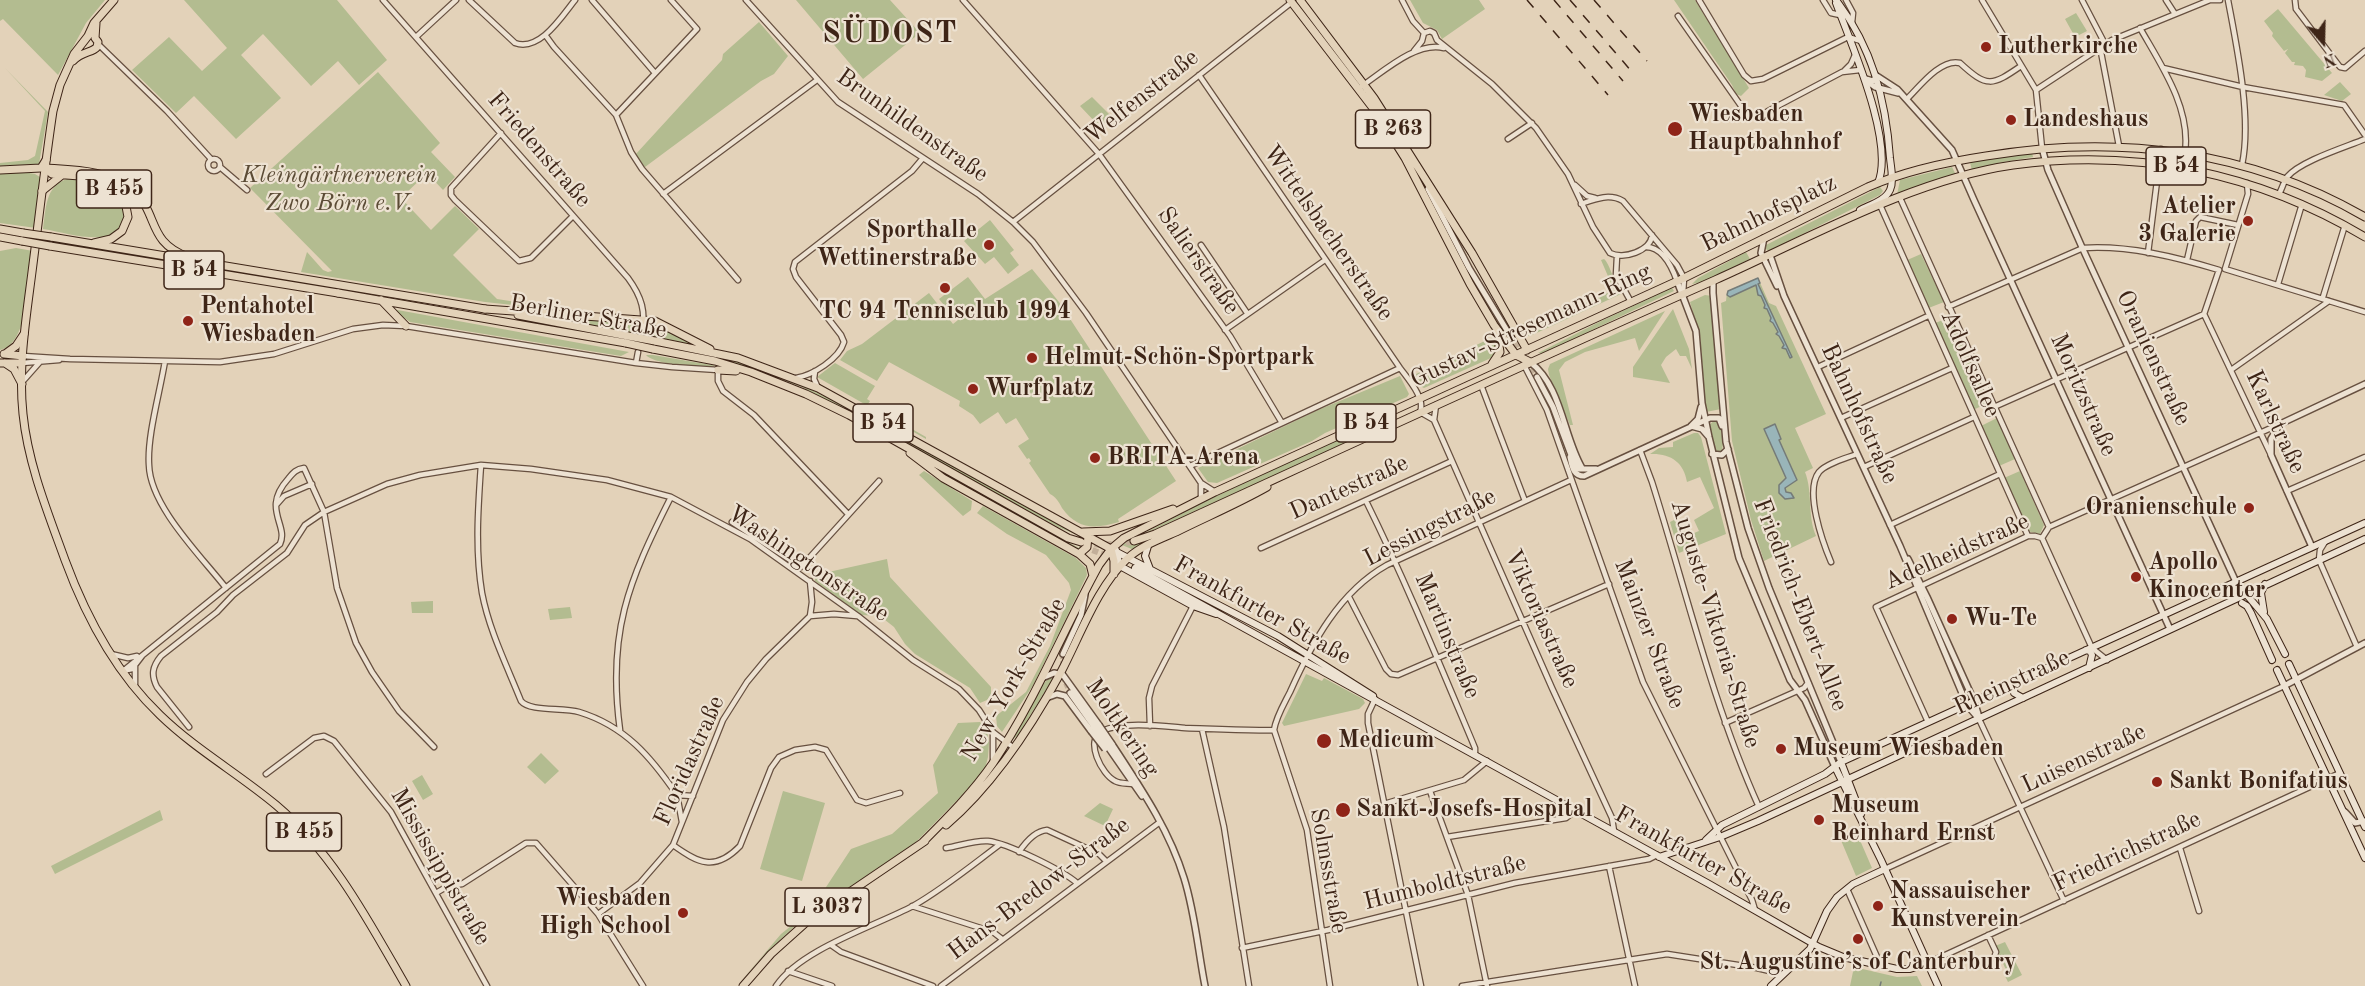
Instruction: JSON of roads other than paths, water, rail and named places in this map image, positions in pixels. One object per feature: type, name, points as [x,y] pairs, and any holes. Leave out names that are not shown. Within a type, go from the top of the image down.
[{"type":"main road","points":[[91,44],[97,19],[114,0]]},
{"type":"main road","points":[[1300,0],[1357,72],[1362,87]]},
{"type":"main road","points":[[1835,0],[1874,111],[1883,168],[1878,183]]},
{"type":"main road","points":[[1835,0],[1864,42],[1877,76],[1885,113],[1891,178],[1886,196],[1839,224]]},
{"type":"main road","name":"B 263","points":[[1292,1],[1362,87],[1421,174],[1472,253],[1527,350]]},
{"type":"main road","name":"B 455","points":[[91,44],[74,54],[53,108],[42,191],[24,334],[22,384],[26,435],[35,474],[73,581],[90,619],[123,671],[160,716],[192,743],[278,807],[311,839],[337,870],[406,986]]},
{"type":"main road","name":"B 263","points":[[1362,87],[1428,202]]},
{"type":"main road","name":"B 54","points":[[1878,183],[1958,161],[2042,148],[2120,146],[2161,149],[2242,165],[2286,180],[2365,218]]},
{"type":"main road","name":"B 54","points":[[1766,257],[1880,206],[1964,175],[1996,168],[2045,162],[2095,159],[2160,164],[2206,172],[2247,183],[2302,204],[2365,237]]},
{"type":"main road","points":[[46,164],[50,174],[62,175]]},
{"type":"main road","points":[[0,170],[41,168],[46,164],[94,173],[128,186],[143,202],[156,232],[164,243],[180,254],[208,263]]},
{"type":"main road","name":"B 455","points":[[0,229],[22,237],[50,242],[88,244],[111,239],[122,231],[128,217],[127,205],[116,191],[101,182],[80,176],[62,175],[42,191]]},
{"type":"main road","name":"Bahnhofsplatz","points":[[1681,279],[1878,183]]},
{"type":"main road","points":[[1428,202],[1494,325],[1513,352],[1527,363]]},
{"type":"main road","points":[[0,237],[13,239]]},
{"type":"main road","points":[[0,244],[22,237]]},
{"type":"main road","name":"Berliner Straße","points":[[50,242],[338,293],[654,345],[716,352],[738,358],[818,388],[1078,531],[1115,548]]},
{"type":"main road","name":"B 54","points":[[88,244],[208,263]]},
{"type":"main road","name":"Bahnhofsplatz","points":[[1683,294],[1766,257]]},
{"type":"main road","name":"Berliner Straße","points":[[208,263],[485,309],[627,340]]},
{"type":"main road","name":"Gustav-Stresemann-Ring","points":[[1115,548],[1130,534],[1200,499],[1489,367],[1513,352],[1527,350],[1681,279]]},
{"type":"main road","name":"Gustav-Stresemann-Ring","points":[[1134,542],[1683,294]]},
{"type":"main road","points":[[381,300],[406,326]]},
{"type":"main road","points":[[485,309],[645,320],[667,326],[716,352]]},
{"type":"main road","points":[[1489,367],[1501,350],[1494,325]]},
{"type":"main road","points":[[2,354],[16,346],[24,334]]},
{"type":"main road","name":"Berliner Straße","points":[[654,345],[751,372],[806,394],[1081,544]]},
{"type":"main road","points":[[1527,350],[1527,363]]},
{"type":"main road","points":[[2,354],[23,359]]},
{"type":"main road","points":[[3,363],[23,359]]},
{"type":"main road","points":[[3,363],[14,369],[22,384]]},
{"type":"main road","points":[[718,370],[751,372]]},
{"type":"main road","points":[[1347,432],[1347,440],[1353,443]]},
{"type":"main road","points":[[896,442],[943,478],[1079,554],[1090,564],[1093,576]]},
{"type":"main road","name":"Gustav-Stresemann-Ring","points":[[1120,566],[1128,558],[1148,546],[1239,502],[1300,468]]},
{"type":"main road","name":"B 54","points":[[1078,531],[1091,533],[1110,531],[1200,499]]},
{"type":"main road","name":"Rheinstraße","points":[[1703,842],[1716,829],[1841,762],[2365,523]]},
{"type":"main road","points":[[1079,554],[1088,547],[1088,536]]},
{"type":"main road","name":"Rheinstraße","points":[[1684,850],[1784,809],[2107,660],[2246,592],[2365,539]]},
{"type":"main road","points":[[1148,546],[1145,556],[1150,569]]},
{"type":"main road","points":[[1115,548],[1120,566],[1193,606],[1223,615]]},
{"type":"main road","points":[[1113,574],[1115,548]]},
{"type":"main road","name":"Frankfurter Straße","points":[[1115,548],[1128,558],[1308,654],[1375,699],[1813,944],[1832,953],[1904,970],[1928,963]]},
{"type":"main road","name":"New-York-Straße","points":[[923,842],[964,799],[993,763],[1042,678],[1093,576],[1115,548]]},
{"type":"main road","name":"New-York-Straße","points":[[743,986],[771,954],[810,919],[923,842],[970,802],[1014,748],[1046,699],[1093,609],[1120,566]]},
{"type":"main road","name":"Frankfurter Straße","points":[[1135,568],[1362,694],[1375,699]]},
{"type":"main road","points":[[2236,582],[2265,615],[2285,654]]},
{"type":"main road","points":[[2265,584],[2261,596],[2265,615]]},
{"type":"main road","points":[[2228,602],[2257,605]]},
{"type":"main road","points":[[2242,603],[2251,613],[2272,660]]},
{"type":"main road","points":[[2088,649],[2092,655],[2089,668]]},
{"type":"main road","points":[[2289,664],[2364,824]]},
{"type":"main road","points":[[2277,670],[2365,858]]},
{"type":"main road","points":[[2015,683],[2014,693],[2023,699]]},
{"type":"main road","points":[[1841,762],[1844,781]]},
{"type":"main road","points":[[1835,767],[1844,781],[1938,986]]},
{"type":"main road","points":[[2334,790],[2340,773]]},
{"type":"main road","points":[[1778,797],[1785,801],[1784,809]]},
{"type":"main road","points":[[1658,856],[1684,850]]},
{"type":"main road","points":[[1669,862],[1684,850]]},
{"type":"main road","points":[[1772,986],[1807,953],[1829,907],[1847,888],[1885,869]]},
{"type":"street","name":"Friedenstraße","points":[[383,0],[636,289],[645,320],[642,334]]},
{"type":"street","points":[[416,37],[456,0]]},
{"type":"street","points":[[469,0],[517,44],[546,36],[574,0]]},
{"type":"street","points":[[592,0],[655,73]]},
{"type":"street","points":[[616,115],[697,29],[671,0]]},
{"type":"street","name":"Brunhildenstraße","points":[[746,0],[817,80],[844,106],[978,195],[1014,222],[1046,258],[1086,313],[1202,483]]},
{"type":"street","name":"Salierstraße","points":[[964,0],[1099,154],[1225,330],[1282,423]]},
{"type":"street","points":[[1402,0],[1413,21],[1424,33]]},
{"type":"street","points":[[1699,0],[1744,75],[1751,81],[1763,79],[1848,37],[1864,42]]},
{"type":"street","points":[[1824,0],[1831,13],[1840,15]]},
{"type":"street","points":[[1846,0],[1853,13],[1852,23]]},
{"type":"street","points":[[1982,0],[2036,90],[2042,148]]},
{"type":"street","points":[[2082,0],[2102,45],[2120,146]]},
{"type":"street","points":[[2166,0],[2175,14]]},
{"type":"street","points":[[2036,90],[2102,45],[2210,0],[2220,0]]},
{"type":"street","points":[[2228,0],[2242,87],[2244,154],[2242,165]]},
{"type":"street","points":[[2295,0],[2296,9],[2340,67],[2345,68],[2365,51]]},
{"type":"street","name":"Welfenstraße","points":[[1014,222],[1292,1]]},
{"type":"street","points":[[1678,16],[1746,113],[1756,115],[1770,110],[1842,72],[1851,64],[1855,55]]},
{"type":"street","points":[[2140,28],[2163,68],[2176,98],[2187,138],[2185,153]]},
{"type":"street","points":[[1424,33],[1430,31],[1434,33],[1432,44]]},
{"type":"street","points":[[1413,53],[1422,41],[1424,33]]},
{"type":"street","points":[[546,36],[616,115],[634,158],[738,280]]},
{"type":"street","points":[[1422,41],[1446,49],[1491,84],[1532,123],[1573,183],[1587,196],[1614,197],[1623,201],[1677,265],[1681,279]]},
{"type":"street","points":[[91,44],[111,56],[212,159],[219,161],[220,167],[247,190]]},
{"type":"street","points":[[1362,87],[1413,53],[1432,44]]},
{"type":"street","points":[[1863,75],[1880,88],[1905,97],[1950,63],[1960,63],[1973,76],[1989,82],[2001,80],[2021,66]]},
{"type":"street","points":[[2163,68],[2242,87],[2344,105],[2365,137],[2292,172],[2279,194]]},
{"type":"street","points":[[1842,72],[1863,75],[1873,81],[1877,76]]},
{"type":"street","name":"Wittelsbacherstraße","points":[[1198,75],[1420,399]]},
{"type":"street","name":"Moritzstraße","points":[[1877,76],[1889,82],[1905,97],[1952,150],[1958,161],[2170,629]]},
{"type":"street","points":[[663,194],[817,80]]},
{"type":"street","points":[[1508,139],[1532,123]]},
{"type":"street","points":[[501,133],[451,188],[451,195],[455,200],[519,261],[531,258],[573,216]]},
{"type":"street","name":"Oranienstraße","points":[[2042,148],[2045,162],[2128,349],[2236,582]]},
{"type":"street","points":[[2148,253],[2161,149]]},
{"type":"street","points":[[795,379],[816,371],[839,351],[844,342],[796,277],[793,271],[794,263],[912,171],[923,158]]},
{"type":"street","points":[[212,159],[208,164],[210,170],[216,171],[220,167]]},
{"type":"street","points":[[1421,174],[1446,227],[1511,337]]},
{"type":"street","points":[[1573,183],[1581,204],[1610,253],[1617,256],[1646,247],[1655,248],[1681,279]]},
{"type":"street","points":[[1994,407],[2204,314],[2238,225],[2248,194],[2247,183]]},
{"type":"street","points":[[1581,204],[1599,198]]},
{"type":"street","name":"Adolfsallee","points":[[1900,198],[2049,527]]},
{"type":"street","points":[[1428,202],[1446,227]]},
{"type":"street","points":[[2278,284],[2302,204]]},
{"type":"street","name":"Adolfsallee","points":[[1880,206],[2028,536]]},
{"type":"street","points":[[2187,260],[2196,221],[2199,217],[2238,225]]},
{"type":"street","points":[[2323,297],[2345,225]]},
{"type":"street","points":[[1646,247],[1651,242],[1652,235]]},
{"type":"street","name":"Bahnhofstraße","points":[[1764,238],[1760,249],[1766,257],[1974,701],[1979,718],[2064,901]]},
{"type":"street","points":[[1202,245],[1247,314]]},
{"type":"street","points":[[1948,307],[2083,248],[2094,248],[2148,253],[2187,260],[2323,297],[2365,312]]},
{"type":"street","points":[[1617,256],[1616,275],[1630,302]]},
{"type":"street","points":[[1225,330],[1325,260]]},
{"type":"street","name":"Friedrich-Ebert-Allee","points":[[1681,279],[1683,294],[1696,331],[1702,403],[1708,437],[1739,558],[1790,680],[1815,719],[1835,767]]},
{"type":"street","name":"Friedrich-Ebert-Allee","points":[[1713,280],[1727,446],[1756,552],[1841,762]]},
{"type":"street","points":[[2231,370],[2329,301]]},
{"type":"street","name":"Karlstraße","points":[[2204,314],[2288,491],[2312,548]]},
{"type":"street","points":[[1818,367],[1929,316]]},
{"type":"street","points":[[23,359],[220,362],[274,354],[353,329],[383,325],[437,329],[672,368],[718,370],[718,381],[723,390],[754,415],[848,514]]},
{"type":"street","points":[[636,363],[638,352]]},
{"type":"street","points":[[1541,370],[1545,356]]},
{"type":"street","points":[[23,359],[40,363],[70,359]]},
{"type":"street","points":[[165,361],[149,468],[159,502],[226,588]]},
{"type":"street","points":[[22,384],[30,371],[40,363]]},
{"type":"street","points":[[1527,363],[1541,370],[1555,398],[1574,454],[1582,468]]},
{"type":"street","name":"Mainzer Straße","points":[[1527,363],[1547,410],[1649,695],[1755,910]]},
{"type":"street","name":"Gustav-Stresemann-Ring","points":[[1190,466],[1400,368]]},
{"type":"street","points":[[1841,418],[1952,368]]},
{"type":"street","points":[[816,371],[814,377],[818,388]]},
{"type":"street","points":[[1537,377],[1556,414],[1573,470],[1578,476],[1587,475],[1691,426],[1716,417],[1720,419],[1727,446],[1722,455],[1712,454]]},
{"type":"street","name":"Adelheidstraße","points":[[1928,722],[1876,607],[2028,536],[2042,538],[2049,527],[2365,384]]},
{"type":"street","points":[[1481,385],[1525,501]]},
{"type":"street","points":[[1420,399],[1422,408],[1420,412],[1434,420],[1436,405]]},
{"type":"street","points":[[1691,426],[1698,419],[1702,403]]},
{"type":"street","points":[[1864,467],[1974,417]]},
{"type":"street","name":"Viktoriastraße","points":[[1434,420],[1612,818],[1614,831]]},
{"type":"street","points":[[2271,455],[2271,439],[2280,424]]},
{"type":"street","points":[[1691,426],[1702,429],[1708,437]]},
{"type":"street","name":"Auguste-Viktoria-Straße","points":[[1640,450],[1652,482],[1725,723],[1740,766],[1759,807]]},
{"type":"street","points":[[1831,562],[1818,529],[1815,500],[1817,476],[1823,469],[1857,454]]},
{"type":"street","points":[[2288,491],[2365,456]]},
{"type":"street","points":[[1570,457],[1576,467],[1593,469],[1603,467]]},
{"type":"street","name":"Dantestraße","points":[[1261,548],[1452,461]]},
{"type":"street","points":[[482,465],[477,522],[482,593],[501,653],[521,701],[527,707],[561,708],[579,712],[620,730],[647,754],[677,795],[682,822]]},
{"type":"street","name":"Washingtonstraße","points":[[189,727],[157,687],[152,671],[155,663],[217,612],[233,595],[287,553],[305,525],[324,512],[387,484],[420,474],[482,465],[531,469],[607,480],[671,497],[750,539],[858,616],[913,660],[966,696],[979,710],[993,732],[1014,748]]},
{"type":"street","points":[[123,671],[280,544],[283,538],[275,506],[281,488],[298,469],[306,469],[324,512],[337,588],[356,643],[372,672],[399,711],[434,747]]},
{"type":"street","points":[[1890,525],[2000,474]]},
{"type":"street","name":"Lessingstraße","points":[[1274,730],[1304,661],[1324,626],[1373,573],[1571,480]]},
{"type":"street","points":[[732,522],[801,567],[879,481]]},
{"type":"street","points":[[1200,499],[1202,483],[1215,492]]},
{"type":"street","points":[[275,506],[284,496],[312,484]]},
{"type":"street","points":[[620,730],[616,700],[617,640],[624,608],[645,550],[671,497]]},
{"type":"street","name":"Martinstraße","points":[[1366,501],[1396,561],[1476,748],[1475,754]]},
{"type":"street","points":[[2042,538],[2088,649]]},
{"type":"street","points":[[2333,538],[2322,547],[2319,560],[2358,646]]},
{"type":"street","points":[[810,581],[812,602],[810,616],[834,614],[858,616]]},
{"type":"street","points":[[1349,597],[1386,669],[1391,674],[1398,675],[1609,584]]},
{"type":"street","name":"Bahnhofstraße","points":[[1919,587],[1966,705],[1979,718]]},
{"type":"street","points":[[1063,654],[1081,615],[1085,594]]},
{"type":"street","points":[[1150,726],[1149,698],[1152,686],[1193,606]]},
{"type":"street","name":"Floridastraße","points":[[598,914],[640,883],[673,845],[723,720],[765,659],[810,616]]},
{"type":"street","name":"Luisenstraße","points":[[1885,869],[2284,686],[2365,643]]},
{"type":"street","name":"Rheinstraße","points":[[2088,649],[2107,660]]},
{"type":"street","points":[[111,654],[132,658],[144,653]]},
{"type":"street","points":[[123,671],[128,671],[135,666],[144,653]]},
{"type":"street","points":[[135,666],[135,687]]},
{"type":"street","name":"Moltkering","points":[[1042,678],[1060,673],[1067,678],[1095,728]]},
{"type":"street","points":[[1725,723],[1798,691],[1808,683]]},
{"type":"street","name":"Moltkering","points":[[1070,693],[1160,822]]},
{"type":"street","points":[[1046,699],[1057,694],[1065,696],[1095,728],[1108,747]]},
{"type":"street","points":[[1375,699],[1368,714],[1368,723],[1421,986]]},
{"type":"street","points":[[1133,784],[1115,781],[1109,777],[1094,751],[1093,744],[1096,736],[1111,729],[1150,726],[1274,730]]},
{"type":"street","points":[[1202,729],[1203,742],[1224,827],[1250,986]]},
{"type":"street","name":"Solmsstraße","points":[[1274,730],[1307,830],[1330,986]]},
{"type":"street","points":[[993,732],[993,763]]},
{"type":"street","name":"Mississippistraße","points":[[266,774],[314,738],[324,736],[334,741],[381,797],[487,986]]},
{"type":"street","points":[[673,845],[691,858],[702,862],[721,861],[732,854],[740,846],[771,768],[779,758],[795,750],[815,747],[826,750],[857,800],[866,803],[900,793]]},
{"type":"street","name":"Moltkering","points":[[1108,747],[1160,822],[1176,854],[1184,878],[1205,986]]},
{"type":"street","points":[[1384,804],[1464,780],[1487,761]]},
{"type":"street","name":"Friedrichstraße","points":[[1928,963],[2340,773]]},
{"type":"street","points":[[1430,791],[1467,895],[1487,984]]},
{"type":"street","points":[[677,795],[693,796]]},
{"type":"street","points":[[1447,837],[1566,818],[1576,810]]},
{"type":"street","points":[[2344,811],[2355,822],[2364,824]]},
{"type":"street","name":"Hans-Bredow-Straße","points":[[941,986],[1160,822]]},
{"type":"street","points":[[1019,852],[1026,842],[1047,830],[1099,854],[1106,861]]},
{"type":"street","points":[[946,849],[984,841],[1019,852],[1077,883]]},
{"type":"street","points":[[436,893],[448,886],[462,884],[531,842],[536,843],[598,914],[643,986]]},
{"type":"street","points":[[776,986],[789,971],[831,945],[932,894],[999,845]]},
{"type":"street","points":[[2180,848],[2199,911]]},
{"type":"street","name":"Humboldtstraße","points":[[1242,948],[1563,873],[1658,856]]},
{"type":"street","points":[[1609,866],[1635,986]]},
{"type":"street","points":[[1847,888],[1877,957],[1877,965]]},
{"type":"street","points":[[912,906],[993,932],[1002,939]]},
{"type":"street","points":[[1988,935],[1996,952],[1994,958]]},
{"type":"street","points":[[831,945],[841,952],[933,986]]},
{"type":"street","points":[[1462,986],[1487,984],[1667,954],[1757,968],[1774,972],[1780,977]]},
{"type":"street","points":[[789,971],[832,986]]},
{"type":"water","points":[[1758,278],[1760,283],[1758,284],[1792,357],[1790,358],[1786,349],[1782,348],[1784,345],[1776,334],[1778,332],[1770,321],[1771,318],[1767,309],[1764,308],[1761,296],[1758,295],[1756,285],[1730,297],[1727,295],[1728,291]]},
{"type":"water","points":[[1775,424],[1781,439],[1779,440],[1797,480],[1785,488],[1786,492],[1791,493],[1794,498],[1785,499],[1779,493],[1779,485],[1786,478],[1764,429]]},
{"type":"waterway","points":[[1880,986],[1881,982]]},
{"type":"tunnel","points":[[1511,337],[1537,377]]},
{"type":"tunnel","points":[[1084,543],[1108,545],[1134,541]]},
{"type":"tunnel","points":[[1084,547],[1108,556]]},
{"type":"tunnel","points":[[1063,654],[1062,675],[1070,693]]},
{"type":"railway","points":[[1527,0],[1608,95]]},
{"type":"railway","points":[[1554,0],[1623,81]]},
{"type":"railway","points":[[1570,0],[1633,73]]},
{"type":"railway","points":[[1594,0],[1647,61]]},
{"type":"place","name":"Lutherkirche","points":[[1986,47]]},
{"type":"place","name":"Landeshaus","points":[[2011,120]]},
{"type":"place","name":"Wiesbaden Hauptbahnhof","points":[[1675,129]]},
{"type":"place","name":"Atelier 3 Galerie","points":[[2248,221]]},
{"type":"place","name":"Sporthalle Wettinerstraße","points":[[989,245]]},
{"type":"place","name":"TC 94 Tennisclub 1994","points":[[945,288]]},
{"type":"place","name":"Pentahotel Wiesbaden","points":[[188,321]]},
{"type":"place","name":"Helmut-Schön-Sportpark","points":[[1032,358]]},
{"type":"place","name":"Wurfplatz","points":[[973,389]]},
{"type":"place","name":"BRITA-Arena","points":[[1095,458]]},
{"type":"place","name":"Oranienschule","points":[[2249,508]]},
{"type":"place","name":"Apollo Kinocenter","points":[[2136,577]]},
{"type":"place","name":"Wu-Te","points":[[1952,619]]},
{"type":"place","name":"Medicum","points":[[1324,741]]},
{"type":"place","name":"Museum Wiesbaden","points":[[1781,749]]},
{"type":"place","name":"Sankt Bonifatius","points":[[2157,782]]},
{"type":"place","name":"Sankt-Josefs-Hospital","points":[[1343,810]]},
{"type":"place","name":"Museum Reinhard Ernst","points":[[1819,820]]},
{"type":"place","name":"Nassauischer Kunstverein","points":[[1878,906]]},
{"type":"place","name":"Wiesbaden High School","points":[[683,913]]},
{"type":"place","name":"St. Augustine’s of Canterbury","points":[[1858,939]]},
{"type":"district","name":"SÜDOST","points":[[890,34]]},
{"type":"park label","name":"Kleingärtnerverein Zwo Börn e.V.","points":[[339,190]]}]
